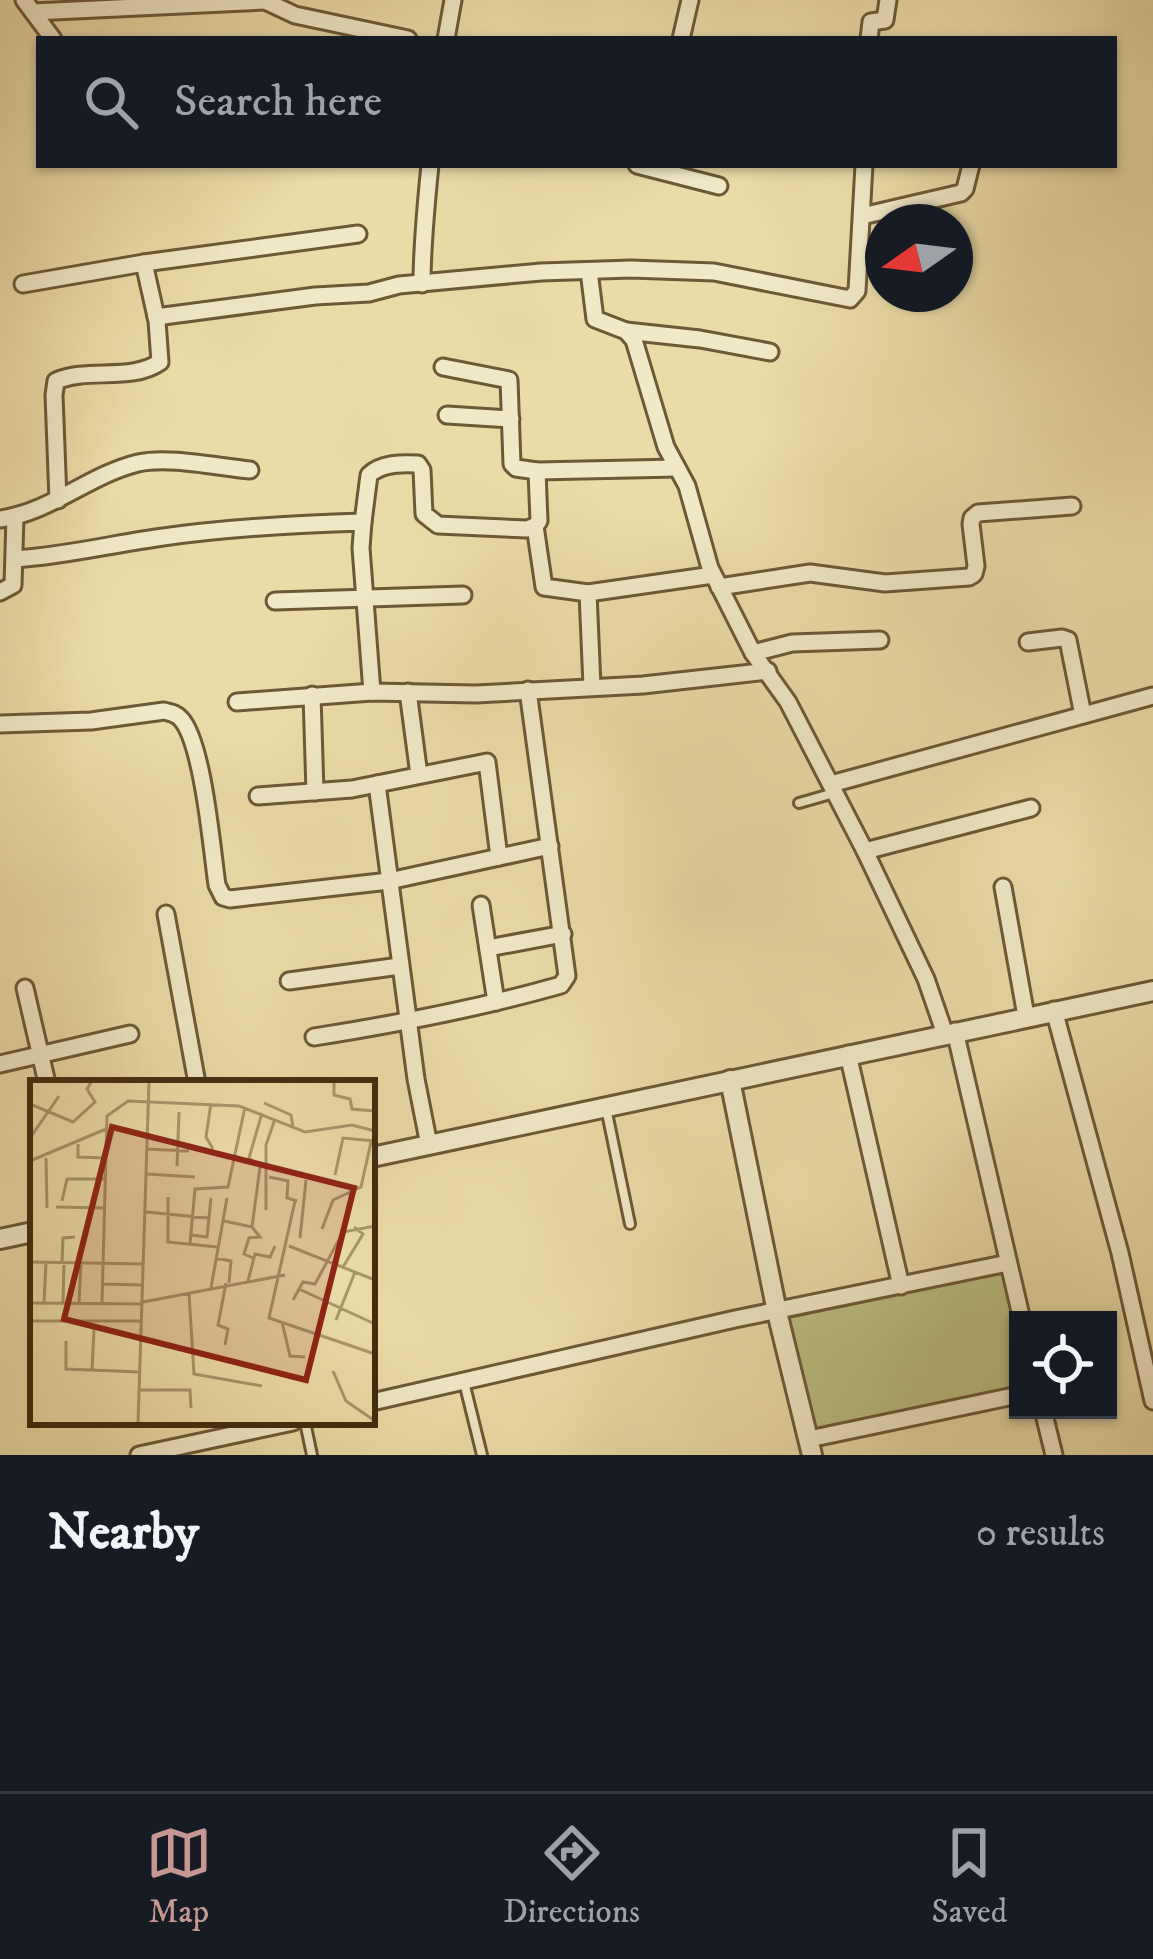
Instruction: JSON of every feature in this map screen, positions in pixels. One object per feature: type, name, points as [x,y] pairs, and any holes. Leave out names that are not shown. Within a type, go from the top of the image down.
[{"type":"street","points":[[447,36],[453,0]]},
{"type":"street","points":[[682,36],[690,0]]},
{"type":"street","points":[[869,36],[871,22],[885,20],[888,0]]},
{"type":"street","points":[[28,6],[264,1],[295,16],[394,36]]},
{"type":"street","points":[[28,6],[50,36]]},
{"type":"street","points":[[422,284],[430,168]]},
{"type":"street","points":[[654,168],[719,187]]},
{"type":"street","points":[[156,317],[369,293],[399,285],[631,269],[714,272],[850,299],[857,291],[864,168]]},
{"type":"street","points":[[862,216],[961,193],[970,168]]},
{"type":"street","points":[[22,284],[358,234]]},
{"type":"street","points":[[58,500],[56,381],[141,371],[155,367],[161,357],[144,263]]},
{"type":"street","points":[[589,271],[595,319],[626,331],[770,352]]},
{"type":"street","points":[[626,331],[634,340],[666,447],[687,486],[716,581],[753,652],[788,702],[866,851],[950,1032],[1020,1311]]},
{"type":"street","points":[[443,367],[509,380],[512,464],[516,468],[677,468]]},
{"type":"street","points":[[448,415],[511,418]]},
{"type":"street","points":[[0,592],[13,585],[15,559],[8,517],[41,509],[139,463],[250,470]]},
{"type":"street","points":[[372,692],[361,548],[369,475],[377,467],[418,464],[424,514],[438,525],[536,526]]},
{"type":"street","points":[[537,471],[536,526],[544,587],[588,593],[810,573],[885,583],[969,577],[976,566],[971,524],[977,513],[1072,506]]},
{"type":"street","points":[[15,559],[160,537],[363,523]]},
{"type":"street","points":[[588,593],[592,686]]},
{"type":"street","points":[[275,601],[463,596]]},
{"type":"street","points":[[753,652],[792,643],[880,640]]},
{"type":"street","points":[[1028,642],[1068,640],[1083,715]]},
{"type":"street","points":[[237,702],[372,692],[476,694],[643,685],[768,671]]},
{"type":"street","points":[[314,1037],[407,1023],[496,1002],[561,985],[567,976],[528,690]]},
{"type":"street","points":[[408,692],[419,775]]},
{"type":"street","points":[[312,695],[315,791]]},
{"type":"street","points":[[833,788],[1153,696]]},
{"type":"street","points":[[0,724],[91,721],[164,711],[183,720],[200,769],[217,885],[223,897],[230,899],[388,881],[550,846]]},
{"type":"street","points":[[259,796],[352,789],[487,763],[499,857]]},
{"type":"street","points":[[377,784],[407,1023],[429,1145]]},
{"type":"street","points":[[866,851],[1031,808]]},
{"type":"street","points":[[1003,886],[1026,1016]]},
{"type":"street","points":[[481,905],[496,1002]]},
{"type":"street","points":[[166,914],[196,1080]]},
{"type":"street","points":[[488,948],[563,934]]},
{"type":"street","points":[[289,981],[400,966]]},
{"type":"street","points":[[25,988],[45,1080]]},
{"type":"street","points":[[375,1156],[1153,991]]},
{"type":"street","points":[[1054,1010],[1120,1253],[1153,1401]]},
{"type":"street","points":[[0,1064],[130,1034]]},
{"type":"street","points":[[848,1054],[901,1286]]},
{"type":"street","points":[[730,1080],[777,1312],[811,1447],[1009,1397]]},
{"type":"street","points":[[0,1239],[30,1233]]},
{"type":"street","points":[[375,1401],[1008,1263]]},
{"type":"street","points":[[1045,1419],[1054,1455]]},
{"type":"street","points":[[139,1455],[186,1451],[282,1425]]},
{"type":"lane","points":[[800,803],[833,788]]},
{"type":"lane","points":[[605,1107],[630,1223]]},
{"type":"lane","points":[[464,1381],[482,1455]]},
{"type":"lane","points":[[306,1425],[312,1455]]},
{"type":"green space","points":[[1004,1272],[1013,1311],[1009,1311],[1009,1391],[817,1434],[785,1322],[790,1317]]}]
